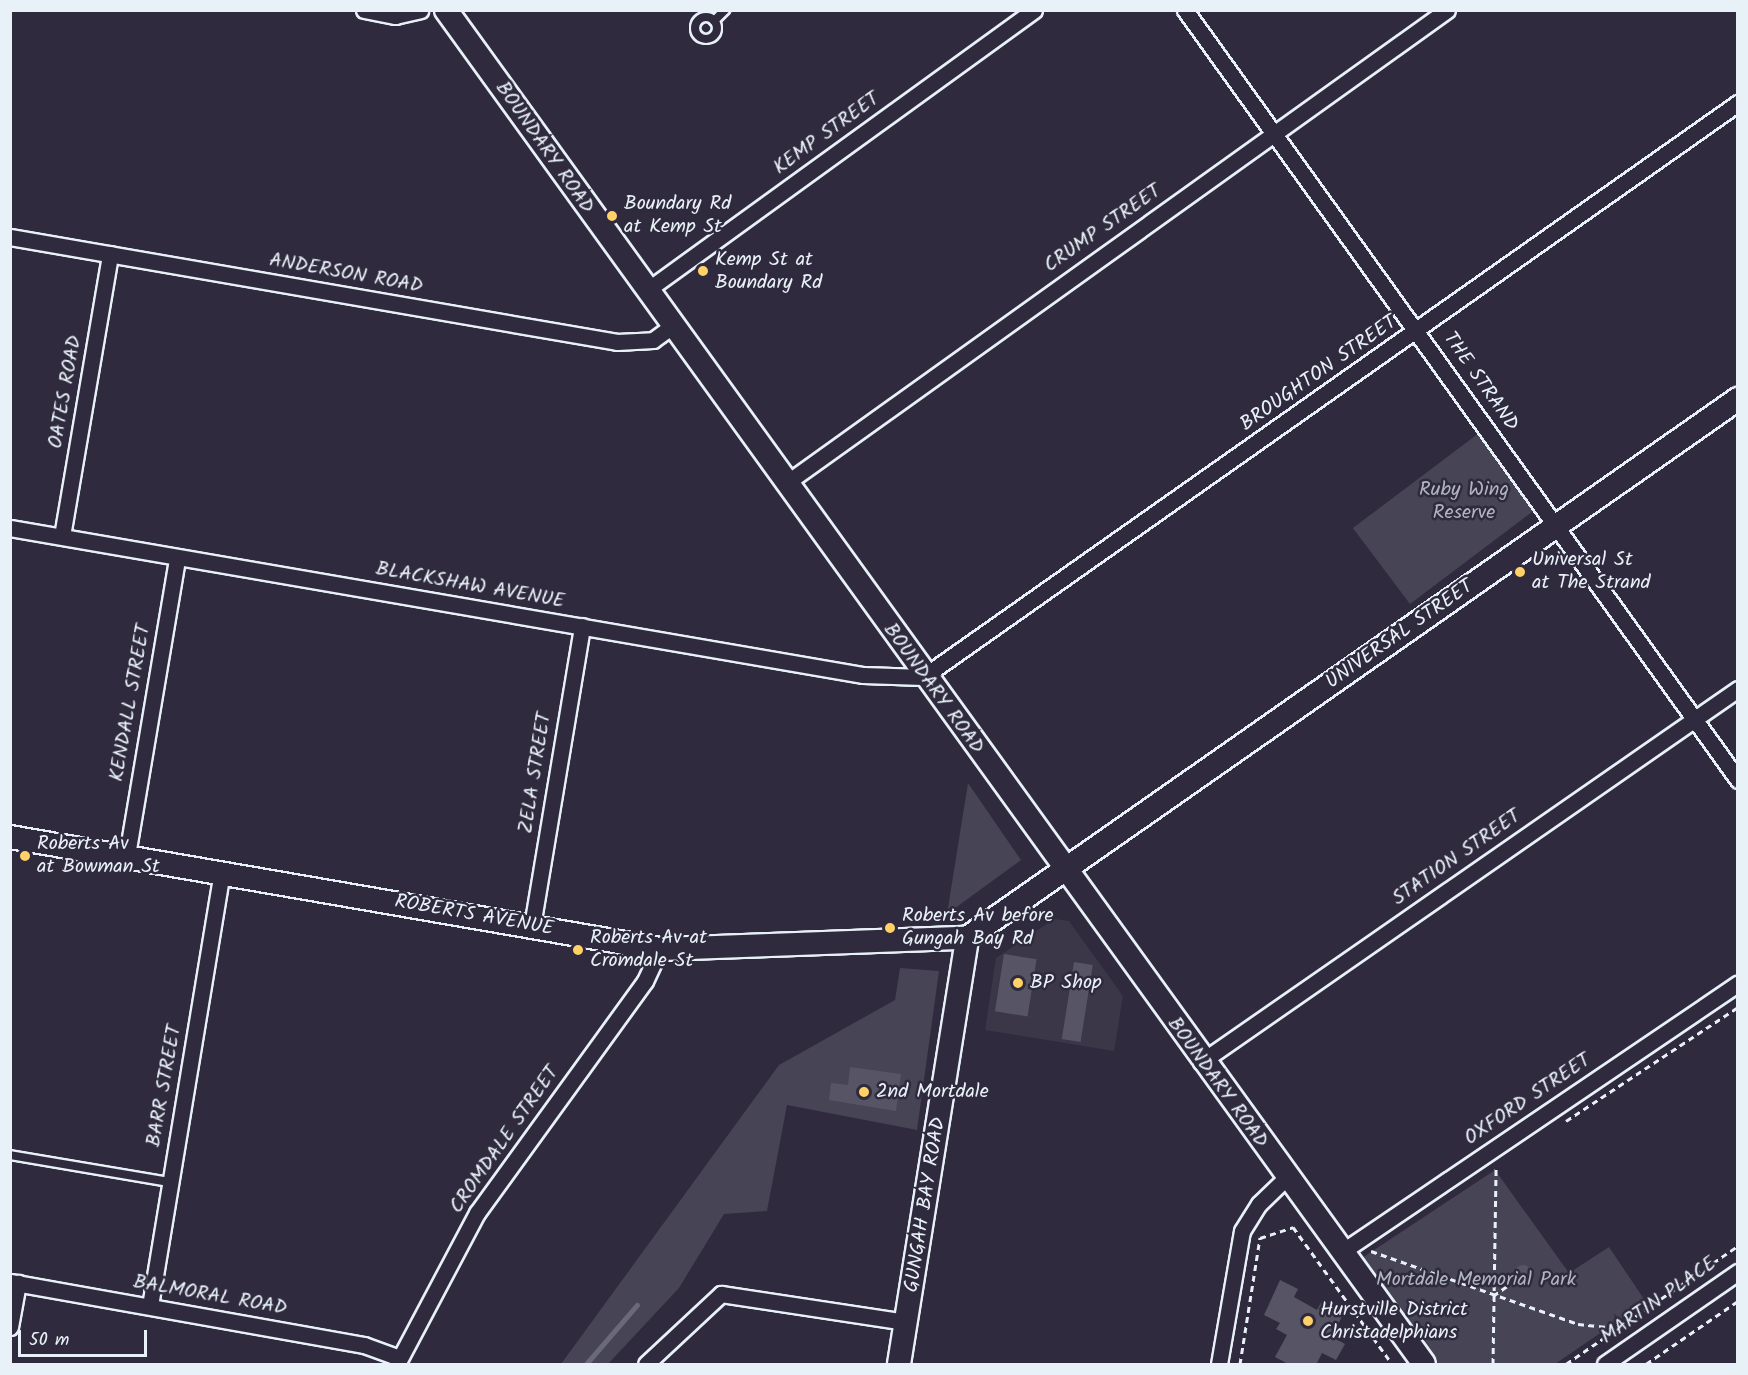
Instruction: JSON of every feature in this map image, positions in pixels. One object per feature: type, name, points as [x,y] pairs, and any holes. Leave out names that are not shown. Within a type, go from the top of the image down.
[{"type":"street","points":[[364,10],[394,16],[420,10]]},
{"type":"street","name":"BOUNDARY ROAD","points":[[446,10],[1063,871],[1201,1062],[1343,1251],[1424,1365]]},
{"type":"street","name":"KEMP STREET","points":[[646,291],[1034,10]]},
{"type":"street","name":"THE STRAND","points":[[1185,10],[1417,330],[1737,780]]},
{"type":"street","name":"CRUMP STREET","points":[[785,484],[1447,10]]},
{"type":"street","name":"BROUGHTON STREET","points":[[923,677],[1737,103]]},
{"type":"street","name":"ANDERSON ROAD","points":[[10,237],[617,342],[654,339],[671,327]]},
{"type":"street","name":"OATES ROAD","points":[[62,536],[110,254]]},
{"type":"street","name":"UNIVERSAL STREET","points":[[1063,871],[1737,399]]},
{"type":"street","name":"BLACKSHAW AVENUE","points":[[10,528],[863,675],[923,677]]},
{"type":"street","name":"KENDALL STREET","points":[[127,855],[177,558]]},
{"type":"street","name":"ZELA STREET","points":[[532,926],[582,626]]},
{"type":"street","name":"STATION STREET","points":[[1201,1062],[1737,689]]},
{"type":"street","name":"ROBERTS AVENUE","points":[[10,837],[127,855],[660,949],[967,938]]},
{"type":"street","points":[[967,938],[1063,871]]},
{"type":"street","name":"BARR STREET","points":[[150,1306],[222,873]]},
{"type":"street","name":"GUNGAH BAY ROAD","points":[[899,1365],[967,938]]},
{"type":"street","name":"CROMDALE STREET","points":[[399,1361],[477,1213],[645,981],[660,949]]},
{"type":"street","name":"OXFORD STREET","points":[[1343,1251],[1737,984]]},
{"type":"street","points":[[1219,1365],[1242,1231],[1259,1204],[1287,1177]]},
{"type":"street","name":"MARTIN PLACE","points":[[1605,1365],[1737,1272]]},
{"type":"street","points":[[10,1327],[14,1283]]},
{"type":"street","name":"BALMORAL ROAD","points":[[14,1283],[364,1346],[399,1361]]},
{"type":"street","points":[[646,1365],[721,1294],[906,1322]]},
{"type":"lane","points":[[714,21],[725,10]]},
{"type":"lane","points":[[10,1155],[170,1182]]},
{"type":"path","points":[[1492,1365],[1496,1164]]},
{"type":"path","points":[[1240,1365],[1260,1238],[1293,1227],[1392,1365]]},
{"type":"path","points":[[1566,1365],[1737,1246]]},
{"type":"path","points":[[1369,1250],[1493,1296],[1578,1324],[1617,1328]]},
{"type":"path","points":[[1493,1296],[1516,1280]]},
{"type":"path","points":[[1646,1365],[1737,1301]]},
{"type":"shaded area","points":[[1054,919],[1069,921],[1123,996],[1114,1051],[985,1030],[996,958]]},
{"type":"green space","name":"Ruby Wing Reserve","points":[[1479,433],[1536,509],[1410,604],[1353,528]]},
{"type":"green space","points":[[968,783],[1021,860],[947,914]]},
{"type":"green space","points":[[900,968],[939,971],[917,1130],[787,1105],[767,1211],[724,1214],[679,1288],[608,1364],[561,1364],[779,1065],[895,1000]]},
{"type":"green space","name":"Mortdale Memorial Park","points":[[1495,1170],[1569,1273],[1609,1247],[1646,1302],[1555,1364],[1438,1364],[1362,1258]]},
{"type":"building","name":"BP Shop","points":[[1004,954],[1037,959],[1028,1016],[995,1011]]},
{"type":"building","points":[[1074,962],[1093,965],[1081,1042],[1062,1039]]},
{"type":"building","name":"2nd Mortdale","points":[[850,1067],[901,1074],[896,1111],[829,1100],[831,1083],[848,1085]]},
{"type":"building","points":[[1523,1265],[1529,1268],[1532,1274],[1529,1280],[1523,1283],[1517,1280],[1514,1274],[1517,1268]]},
{"type":"building","name":"Hurstville District Christadelphians","points":[[1280,1280],[1298,1289],[1294,1297],[1317,1310],[1323,1299],[1345,1310],[1332,1337],[1345,1344],[1336,1360],[1322,1353],[1316,1365],[1290,1365],[1275,1357],[1287,1335],[1276,1329],[1280,1323],[1264,1315]]},
{"type":"waterway","points":[[586,1364],[637,1305]]},
{"type":"place","name":"Boundary Rd at Kemp St","points":[[612,216]]},
{"type":"place","name":"Kemp St at Boundary Rd","points":[[703,271]]},
{"type":"place","name":"Universal St at The Strand","points":[[1520,572]]},
{"type":"place","name":"Roberts Av at Bowman St","points":[[25,856]]},
{"type":"place","name":"Roberts Av before Gungah Bay Rd","points":[[890,928]]},
{"type":"place","name":"Roberts Av at Cromdale St","points":[[578,950]]},
{"type":"place","name":"BP Shop","points":[[1018,983]]},
{"type":"place","name":"2nd Mortdale","points":[[864,1092]]},
{"type":"place","name":"Hurstville District Christadelphians","points":[[1308,1321]]}]
